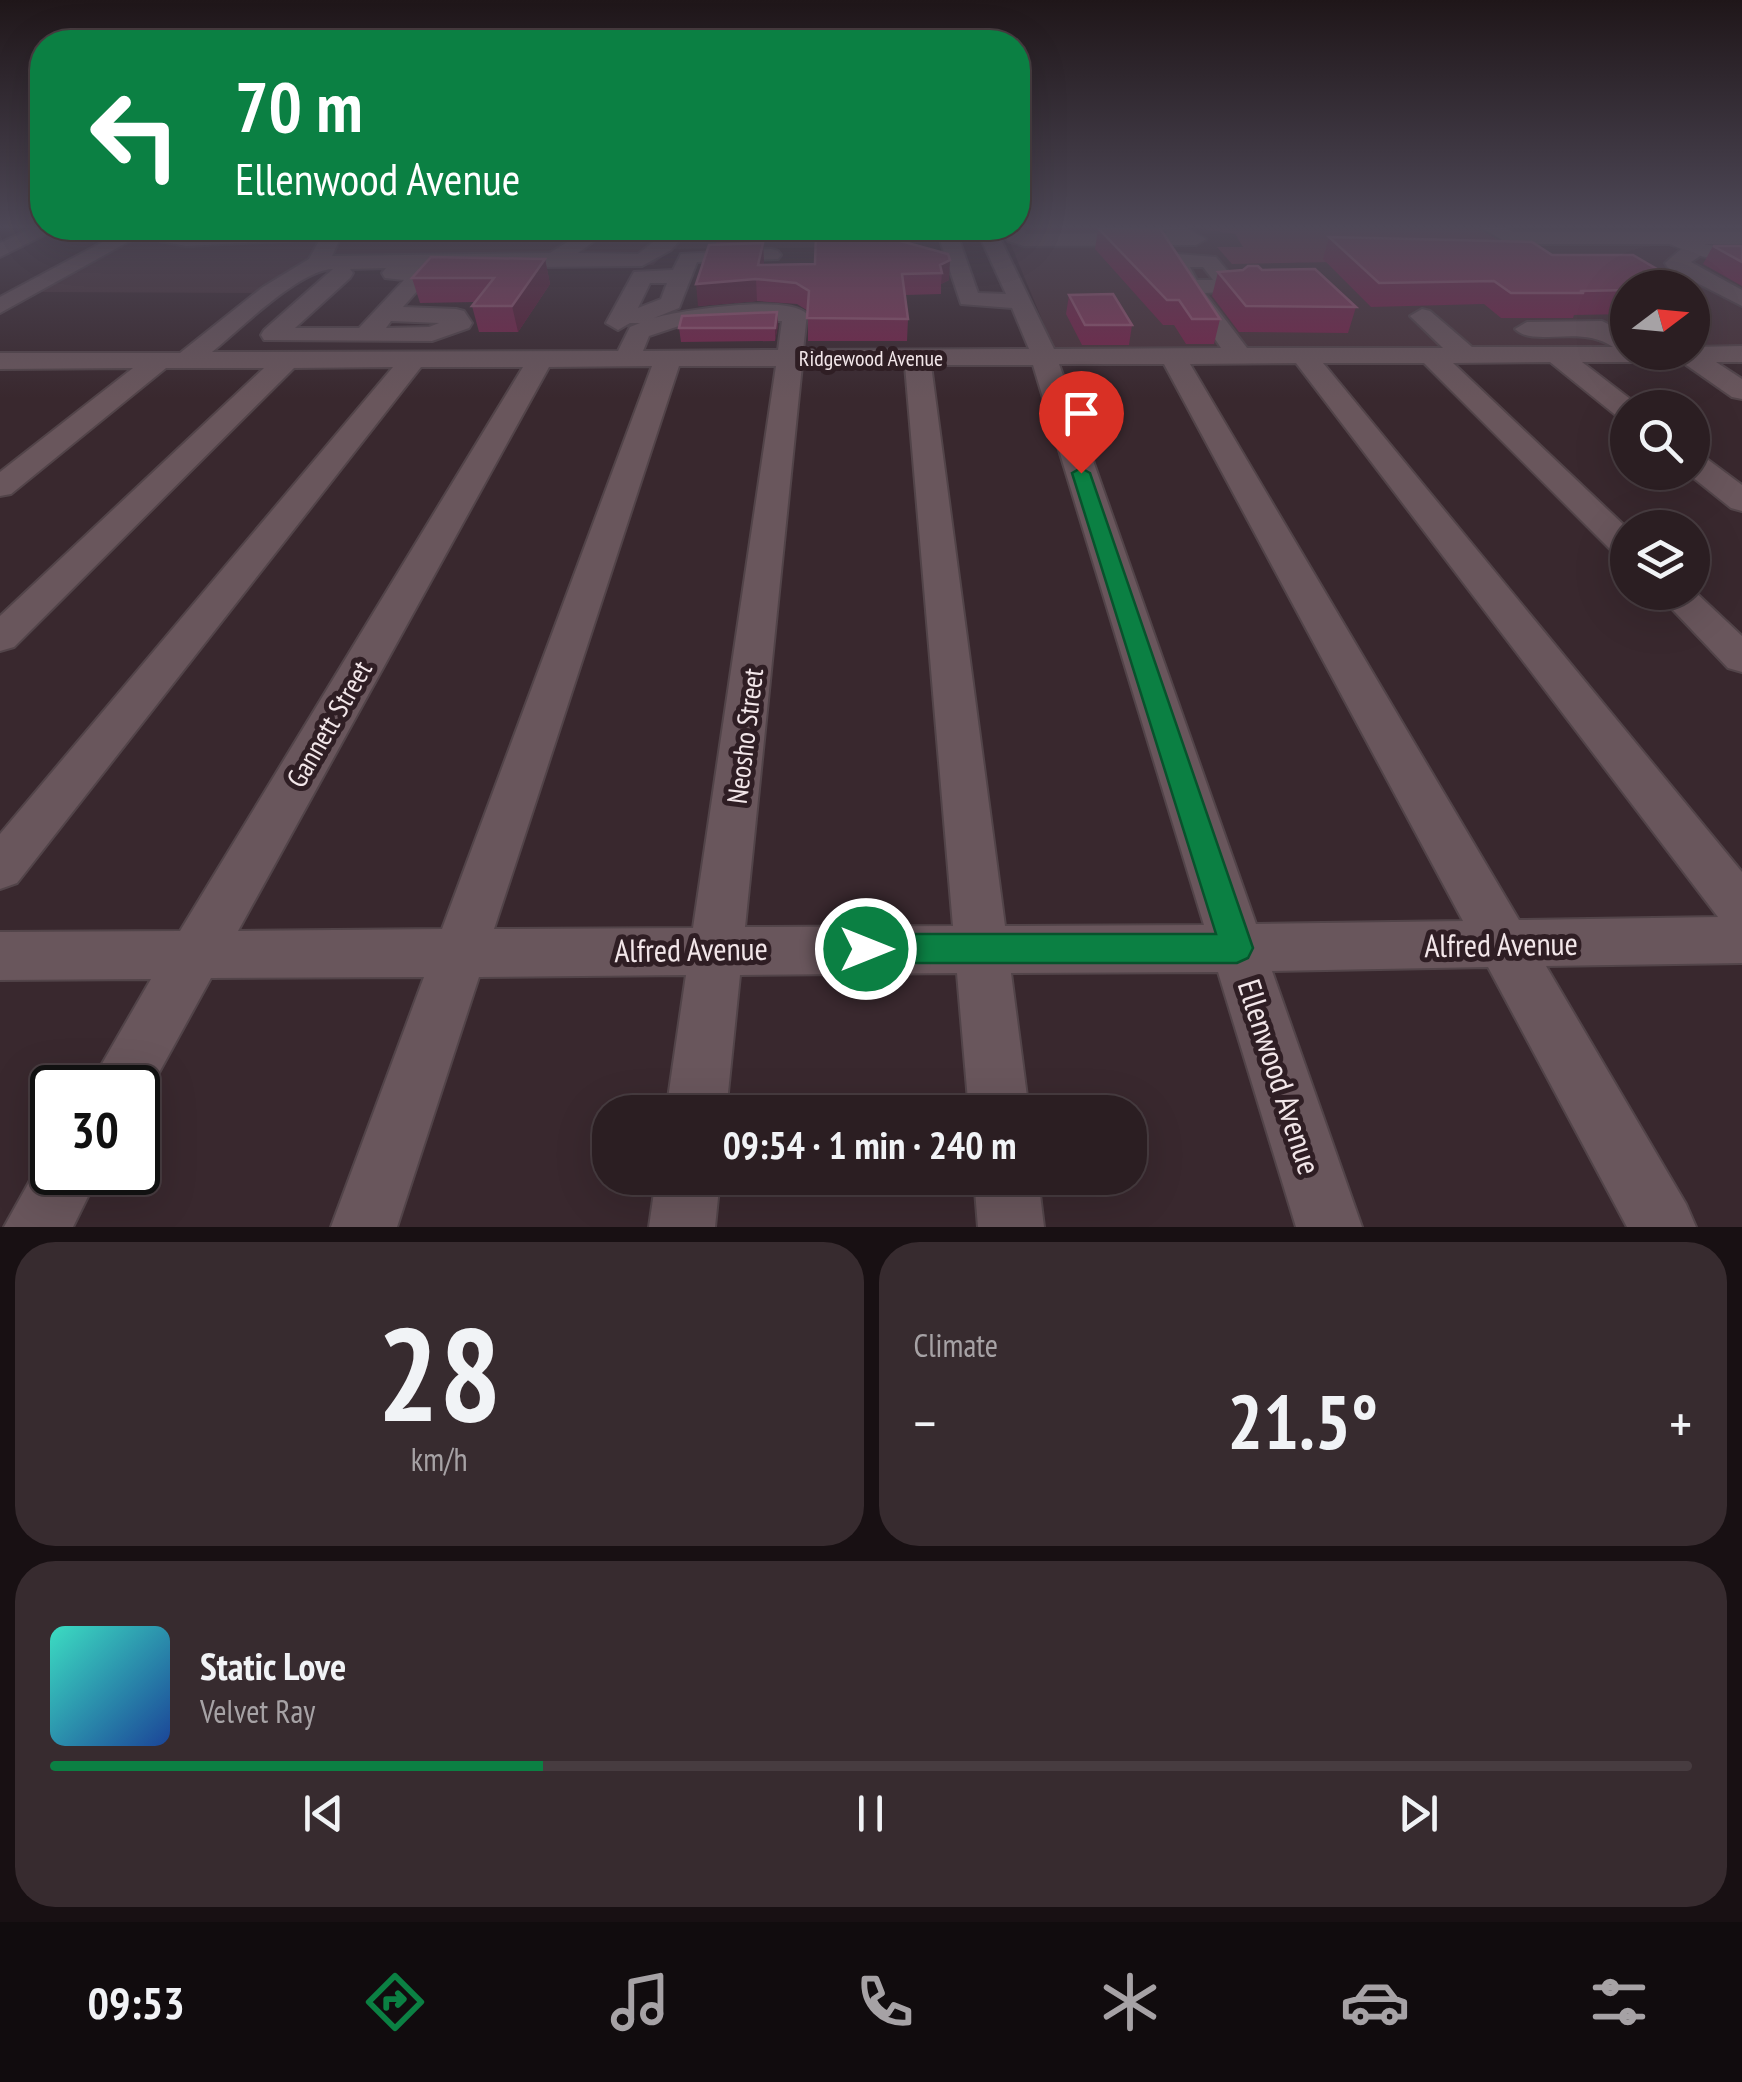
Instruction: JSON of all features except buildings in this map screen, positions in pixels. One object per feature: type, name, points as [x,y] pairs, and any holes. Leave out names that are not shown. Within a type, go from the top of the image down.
[{"type":"street","points":[[0,306],[42,283]]},
{"type":"street","points":[[0,487],[286,283]]},
{"type":"street","points":[[330,283],[273,335],[432,334],[460,322],[456,316],[446,314],[385,314]]},
{"type":"street","points":[[366,335],[413,283]]},
{"type":"street","points":[[364,1227],[458,952],[632,359],[618,323],[639,283]]},
{"type":"street","points":[[618,323],[672,303],[679,283]]},
{"type":"street","points":[[963,283],[969,299],[1020,302]]},
{"type":"street","name":"Ellenwood Avenue","points":[[1011,283],[1043,358],[1329,1227]]},
{"type":"street","points":[[1714,283],[1742,299]]},
{"type":"street","points":[[1191,287],[1240,356]]},
{"type":"street","name":"Neosho Street","points":[[632,359],[639,332],[687,316],[795,314],[698,1095]]},
{"type":"street","points":[[1422,316],[1466,356]]},
{"type":"street","points":[[1527,329],[1602,328],[1610,334]]},
{"type":"street","points":[[1292,351],[1742,908]]},
{"type":"street","name":"Ridgewood Avenue","points":[[0,360],[1043,358],[1240,356],[1292,351],[1370,356],[1610,353]]},
{"type":"street","name":"Ridgewood Avenue","points":[[1710,354],[1742,354]]},
{"type":"street","points":[[1430,356],[1610,531]]},
{"type":"street","points":[[1558,356],[1610,397]]},
{"type":"street","points":[[917,357],[997,1095]]},
{"type":"street","points":[[1173,357],[1662,1227]]},
{"type":"street","points":[[0,384],[35,360]]},
{"type":"street","points":[[0,638],[287,360]]},
{"type":"street","points":[[0,869],[414,360]]},
{"type":"street","name":"Gannett Street","points":[[131,1065],[540,360]]},
{"type":"street","points":[[1710,369],[1742,391]]},
{"type":"street","points":[[1710,476],[1742,501]]},
{"type":"street","points":[[1692,610],[1742,659]]},
{"type":"street","name":"Alfred Avenue","points":[[0,956],[1237,948],[1742,940]]},
{"type":"street","points":[[37,1227],[55,1195]]},
{"type":"street","points":[[682,1227],[686,1195]]},
{"type":"street","points":[[1008,1195],[1011,1227]]},
{"type":"shaded area","points":[[49,283],[280,283],[262,293],[33,292]]},
{"type":"shaded area","points":[[1027,283],[1610,283],[1610,350],[1055,351]]},
{"type":"shaded area","points":[[1710,283],[1742,283],[1742,350],[1710,350]]},
{"type":"route","points":[[866,949],[1237,948],[1081,473]]}]
